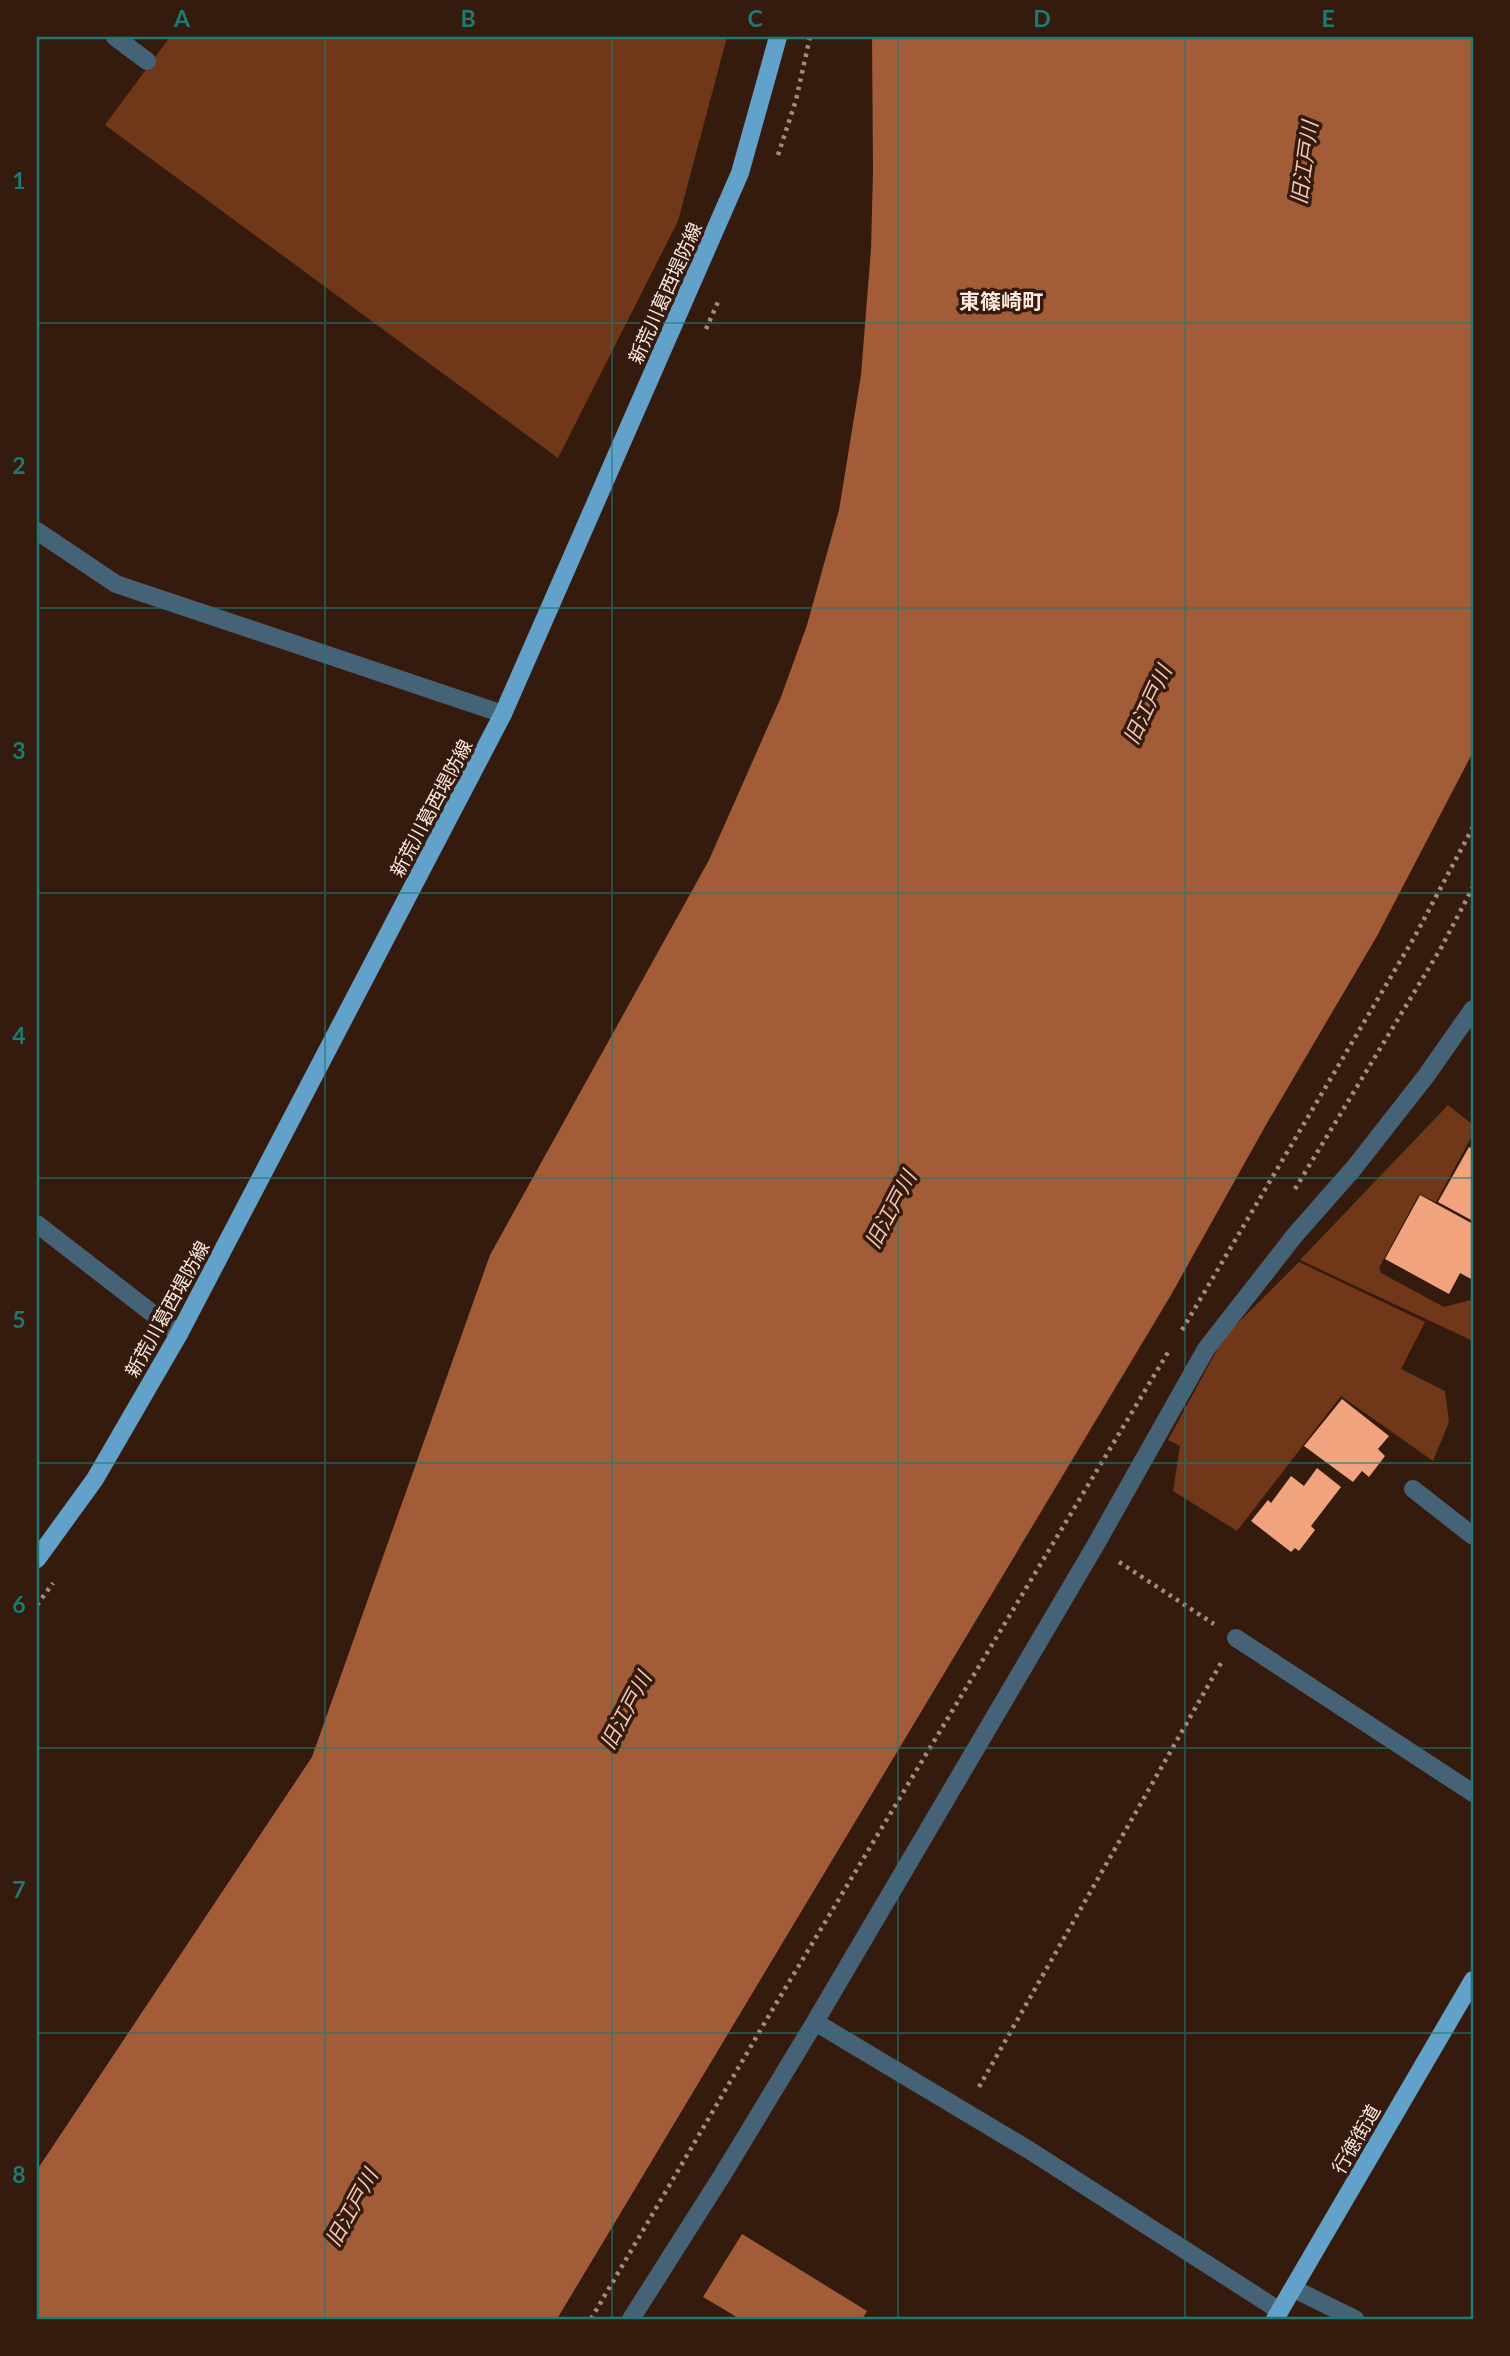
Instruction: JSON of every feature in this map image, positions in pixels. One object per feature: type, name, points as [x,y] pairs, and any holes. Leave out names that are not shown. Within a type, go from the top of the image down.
[{"type":"main road","name":"新荒川葛西堤防線","points":[[37,1559],[95,1479],[179,1334],[503,714],[740,173],[778,37]]},
{"type":"main road","name":"行徳街道","points":[[1278,2315],[1473,1980]]},
{"type":"street","points":[[115,37],[147,61]]},
{"type":"street","points":[[37,531],[116,584],[503,714]]},
{"type":"street","points":[[631,2319],[816,2022],[1095,1546],[1206,1349],[1295,1235],[1354,1168],[1426,1076],[1473,1009]]},
{"type":"street","points":[[37,1224],[179,1334]]},
{"type":"street","points":[[1413,1489],[1473,1536]]},
{"type":"street","points":[[1236,1638],[1473,1793]]},
{"type":"street","points":[[816,2022],[965,2111],[1278,2315]]},
{"type":"street","points":[[1294,2289],[1355,2319]]},
{"type":"path","points":[[591,2319],[774,2007],[1241,1231],[1415,936],[1473,827]]},
{"type":"path","points":[[1290,1197],[1441,948],[1473,887]]},
{"type":"path","points":[[965,2111],[1236,1638],[1095,1546]]},
{"type":"shaded area","points":[[170,37],[727,37],[678,221],[558,458],[105,125]]},
{"type":"shaded area","points":[[1448,1105],[1473,1125],[1473,1134],[1436,1202],[1419,1194],[1379,1268],[1381,1273],[1444,1307],[1473,1301],[1473,1341],[1300,1260]]},
{"type":"shaded area","points":[[1299,1262],[1425,1322],[1401,1369],[1445,1391],[1449,1422],[1433,1461],[1341,1396],[1237,1531],[1173,1491],[1180,1446],[1168,1440],[1224,1337]]},
{"type":"water","name":"旧江戸川","points":[[872,37],[1473,37],[1473,752],[1377,936],[1267,1123],[1171,1295],[557,2319],[37,2319],[37,2170],[312,1757],[490,1255],[709,860],[781,697],[807,625],[839,510],[861,375],[871,249]]},
{"type":"water","points":[[742,2234],[867,2311],[862,2319],[740,2319],[703,2297]]},
{"type":"building","points":[[1469,1147],[1473,1149],[1473,1221],[1438,1202]]},
{"type":"building","points":[[1420,1195],[1473,1224],[1473,1280],[1460,1273],[1449,1294],[1385,1259]]},
{"type":"building","points":[[1342,1399],[1389,1436],[1378,1449],[1385,1456],[1369,1477],[1362,1471],[1353,1482],[1304,1446]]},
{"type":"building","points":[[1317,1468],[1341,1487],[1311,1526],[1315,1530],[1299,1551],[1295,1548],[1291,1552],[1251,1521],[1268,1500],[1271,1503],[1291,1476],[1304,1486]]},
{"type":"district","name":"東篠崎町","points":[[1001,302]]}]
